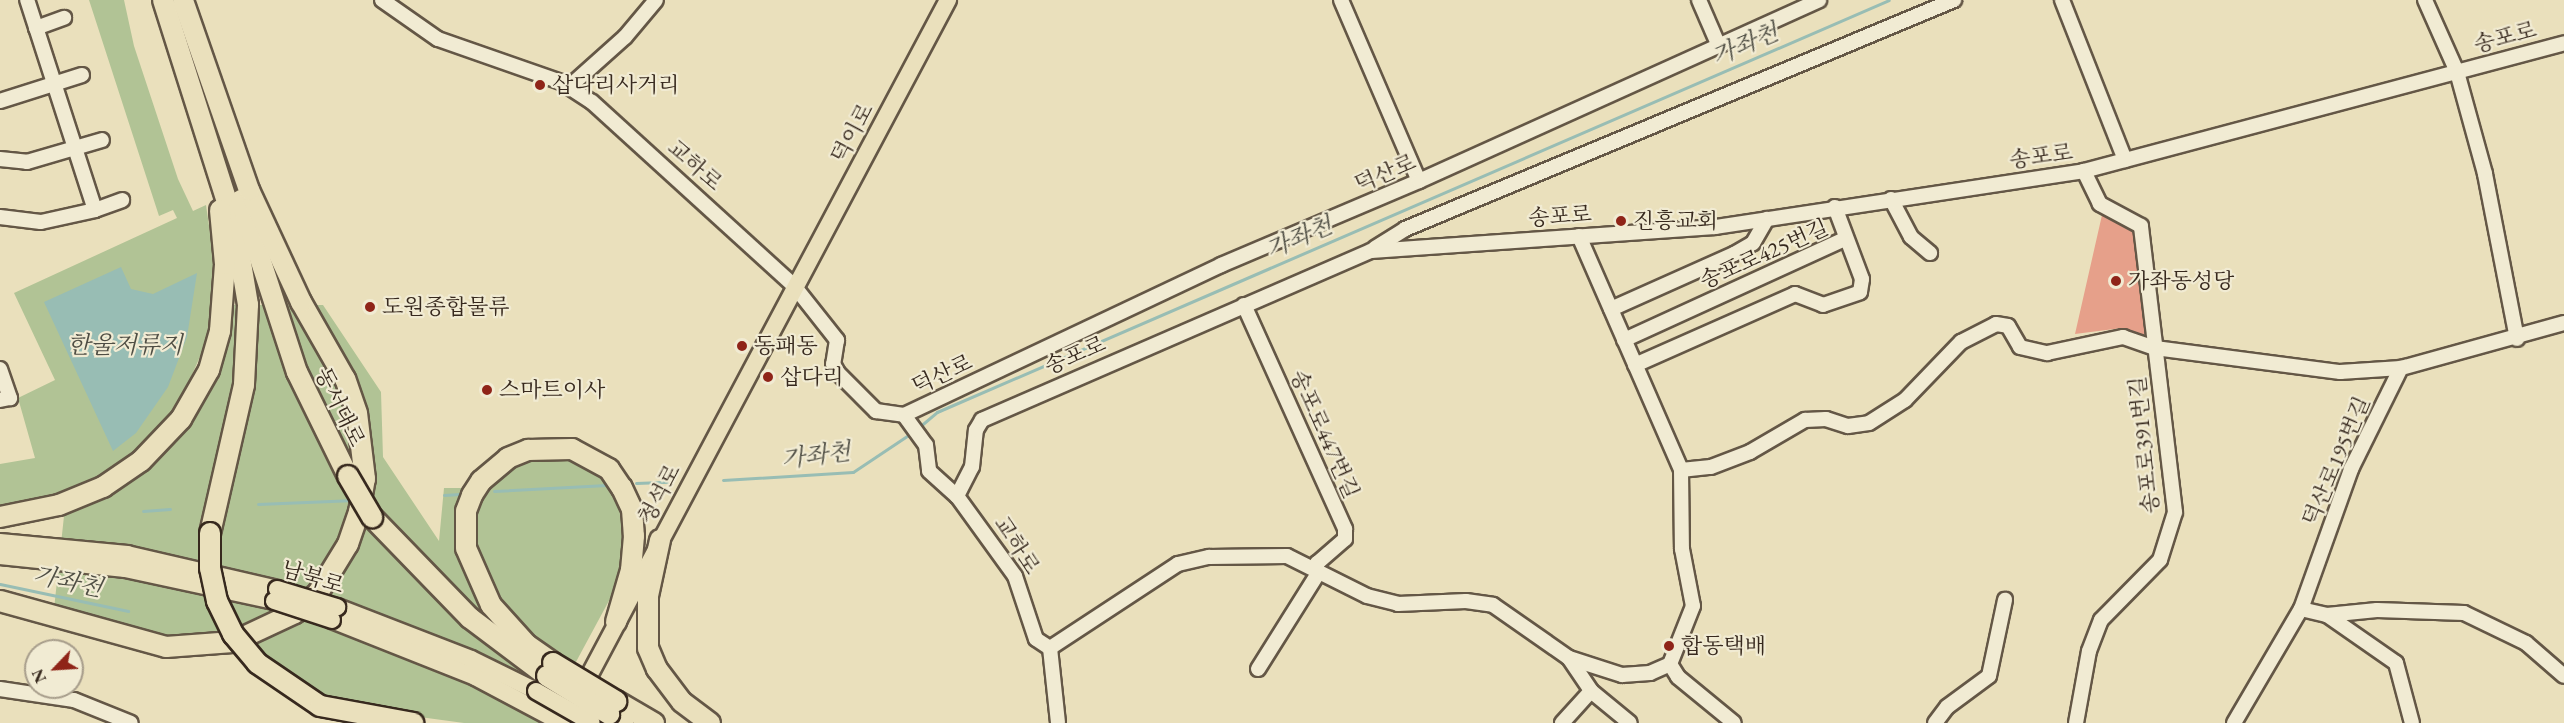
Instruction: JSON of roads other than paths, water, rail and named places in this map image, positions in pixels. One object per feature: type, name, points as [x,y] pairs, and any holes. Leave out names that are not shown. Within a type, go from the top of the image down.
[{"type":"highway","points":[[163,0],[235,227],[249,321],[244,385],[210,533],[210,568],[217,601],[233,634],[257,663],[320,706],[413,723]]},
{"type":"highway","points":[[0,601],[158,645],[195,648],[233,642],[295,613],[318,593],[348,544],[359,512],[365,479],[357,413],[345,379],[301,302],[249,190],[183,0]]},
{"type":"highway","name":"동서대로","points":[[183,0],[283,335],[348,476],[372,517],[426,577],[541,683],[610,715],[654,723]]},
{"type":"highway","points":[[0,517],[59,506],[124,474],[163,441],[200,389],[220,331],[225,264],[217,192],[196,99]]},
{"type":"highway","points":[[541,683],[527,645],[491,605],[468,557],[465,530],[472,495],[487,474],[508,458],[528,450],[572,449],[609,470],[622,488],[632,509],[634,536],[631,570],[616,622]]},
{"type":"highway","points":[[660,540],[647,604],[648,648],[657,669],[682,702],[710,723]]},
{"type":"main road","name":"덕이로","points":[[795,287],[948,0]]},
{"type":"main road","name":"청석로","points":[[563,723],[795,287]]},
{"type":"main road","name":"남북로","points":[[0,542],[127,554],[275,595],[541,683],[563,723]]},
{"type":"main road","name":"남북로","points":[[0,556],[125,569],[275,595]]},
{"type":"street","points":[[27,0],[95,210]]},
{"type":"street","name":"교하로","points":[[382,0],[438,39],[569,87],[688,187],[795,287],[837,340],[833,364],[838,373],[876,411],[904,415],[917,432],[929,471],[957,496],[1010,567],[1036,639],[1050,648]]},
{"type":"street","points":[[569,87],[625,37],[656,0]]},
{"type":"street","points":[[1341,0],[1419,182]]},
{"type":"street","points":[[1699,0],[1718,44]]},
{"type":"street","name":"덕산로","points":[[904,415],[1221,265],[1419,182],[1819,0]]},
{"type":"street","points":[[1371,251],[1405,229],[1954,0]]},
{"type":"street","points":[[2062,0],[2125,160]]},
{"type":"street","name":"송포로","points":[[2425,0],[2457,72]]},
{"type":"street","points":[[36,28],[64,18]]},
{"type":"street","name":"송포로","points":[[957,496],[972,467],[976,429],[982,420],[1371,251],[1579,236],[1767,219],[2084,171],[2564,43]]},
{"type":"street","points":[[2457,72],[2485,174],[2517,339]]},
{"type":"street","points":[[0,101],[82,75]]},
{"type":"street","points":[[0,159],[27,162],[102,140]]},
{"type":"street","name":"송포로391번길","points":[[2076,723],[2089,651],[2100,620],[2160,560],[2170,540],[2175,512],[2141,226],[2100,204],[2084,171]]},
{"type":"street","points":[[1891,199],[1911,237],[1930,253]]},
{"type":"street","points":[[0,216],[42,222],[95,210],[123,200]]},
{"type":"street","points":[[1835,207],[1845,239]]},
{"type":"street","points":[[1611,309],[1734,254],[1753,243],[1767,219]]},
{"type":"street","points":[[1058,723],[1050,648],[1178,564],[1209,557],[1287,556],[1367,596],[1398,604],[1466,601],[1493,605],[1569,658],[1622,675],[1650,673],[1670,664],[1693,606],[1682,549],[1681,470],[1579,236]]},
{"type":"street","name":"송포로425번길","points":[[1624,340],[1845,239],[1862,279],[1860,292],[1823,305],[1795,294],[1635,365]]},
{"type":"street","name":"송포로447번길","points":[[1244,305],[1345,529],[1345,539],[1324,553],[1317,571],[1258,669]]},
{"type":"street","points":[[2401,368],[2517,339],[2564,323]]},
{"type":"street","name":"송포로391번길","points":[[1681,470],[1711,467],[1750,452],[1805,420],[1826,419],[1848,426],[1869,423],[1905,400],[1961,342],[1996,324],[2008,326],[2020,347],[2048,353],[2123,337],[2155,348],[2340,372],[2401,368]]},
{"type":"street","name":"덕산로195번길","points":[[2234,723],[2301,609],[2351,469],[2401,368]]},
{"type":"street","points":[[0,369],[10,398],[0,400]]},
{"type":"street","points":[[1935,723],[1947,707],[1989,676],[2005,600]]},
{"type":"street","points":[[2301,609],[2327,615],[2377,610],[2464,613],[2533,648],[2564,676]]},
{"type":"street","points":[[2327,615],[2396,663],[2412,723]]},
{"type":"street","points":[[1569,658],[1591,691],[1630,723]]},
{"type":"street","points":[[1670,664],[1678,676],[1734,723]]},
{"type":"street","points":[[0,689],[74,700],[131,723]]},
{"type":"street","points":[[1562,723],[1591,691]]},
{"type":"water","name":"한울저류지","points":[[121,267],[131,289],[153,294],[197,273],[187,337],[168,387],[136,433],[113,451],[44,302]]},
{"type":"waterway","name":"가좌천","points":[[918,428],[937,412],[1889,0]]},
{"type":"waterway","name":"가좌천","points":[[723,480],[853,472],[913,432]]},
{"type":"waterway","name":"가좌천","points":[[636,483],[669,482]]},
{"type":"waterway","name":"가좌천","points":[[494,491],[607,485]]},
{"type":"waterway","name":"가좌천","points":[[444,495],[460,494]]},
{"type":"waterway","name":"가좌천","points":[[258,504],[355,500]]},
{"type":"waterway","name":"가좌천","points":[[143,511],[170,509]]},
{"type":"waterway","name":"가좌천","points":[[0,584],[128,611]]},
{"type":"place","name":"삽다리사거리","points":[[540,85]]},
{"type":"place","name":"진흥교회","points":[[1621,221]]},
{"type":"place","name":"가좌동성당","points":[[2116,281]]},
{"type":"place","name":"도원종합물류","points":[[370,307]]},
{"type":"place","name":"동패동","points":[[742,346]]},
{"type":"place","name":"삽다리","points":[[768,377]]},
{"type":"place","name":"스마트이사","points":[[487,390]]},
{"type":"place","name":"합동택배","points":[[1669,646]]}]
